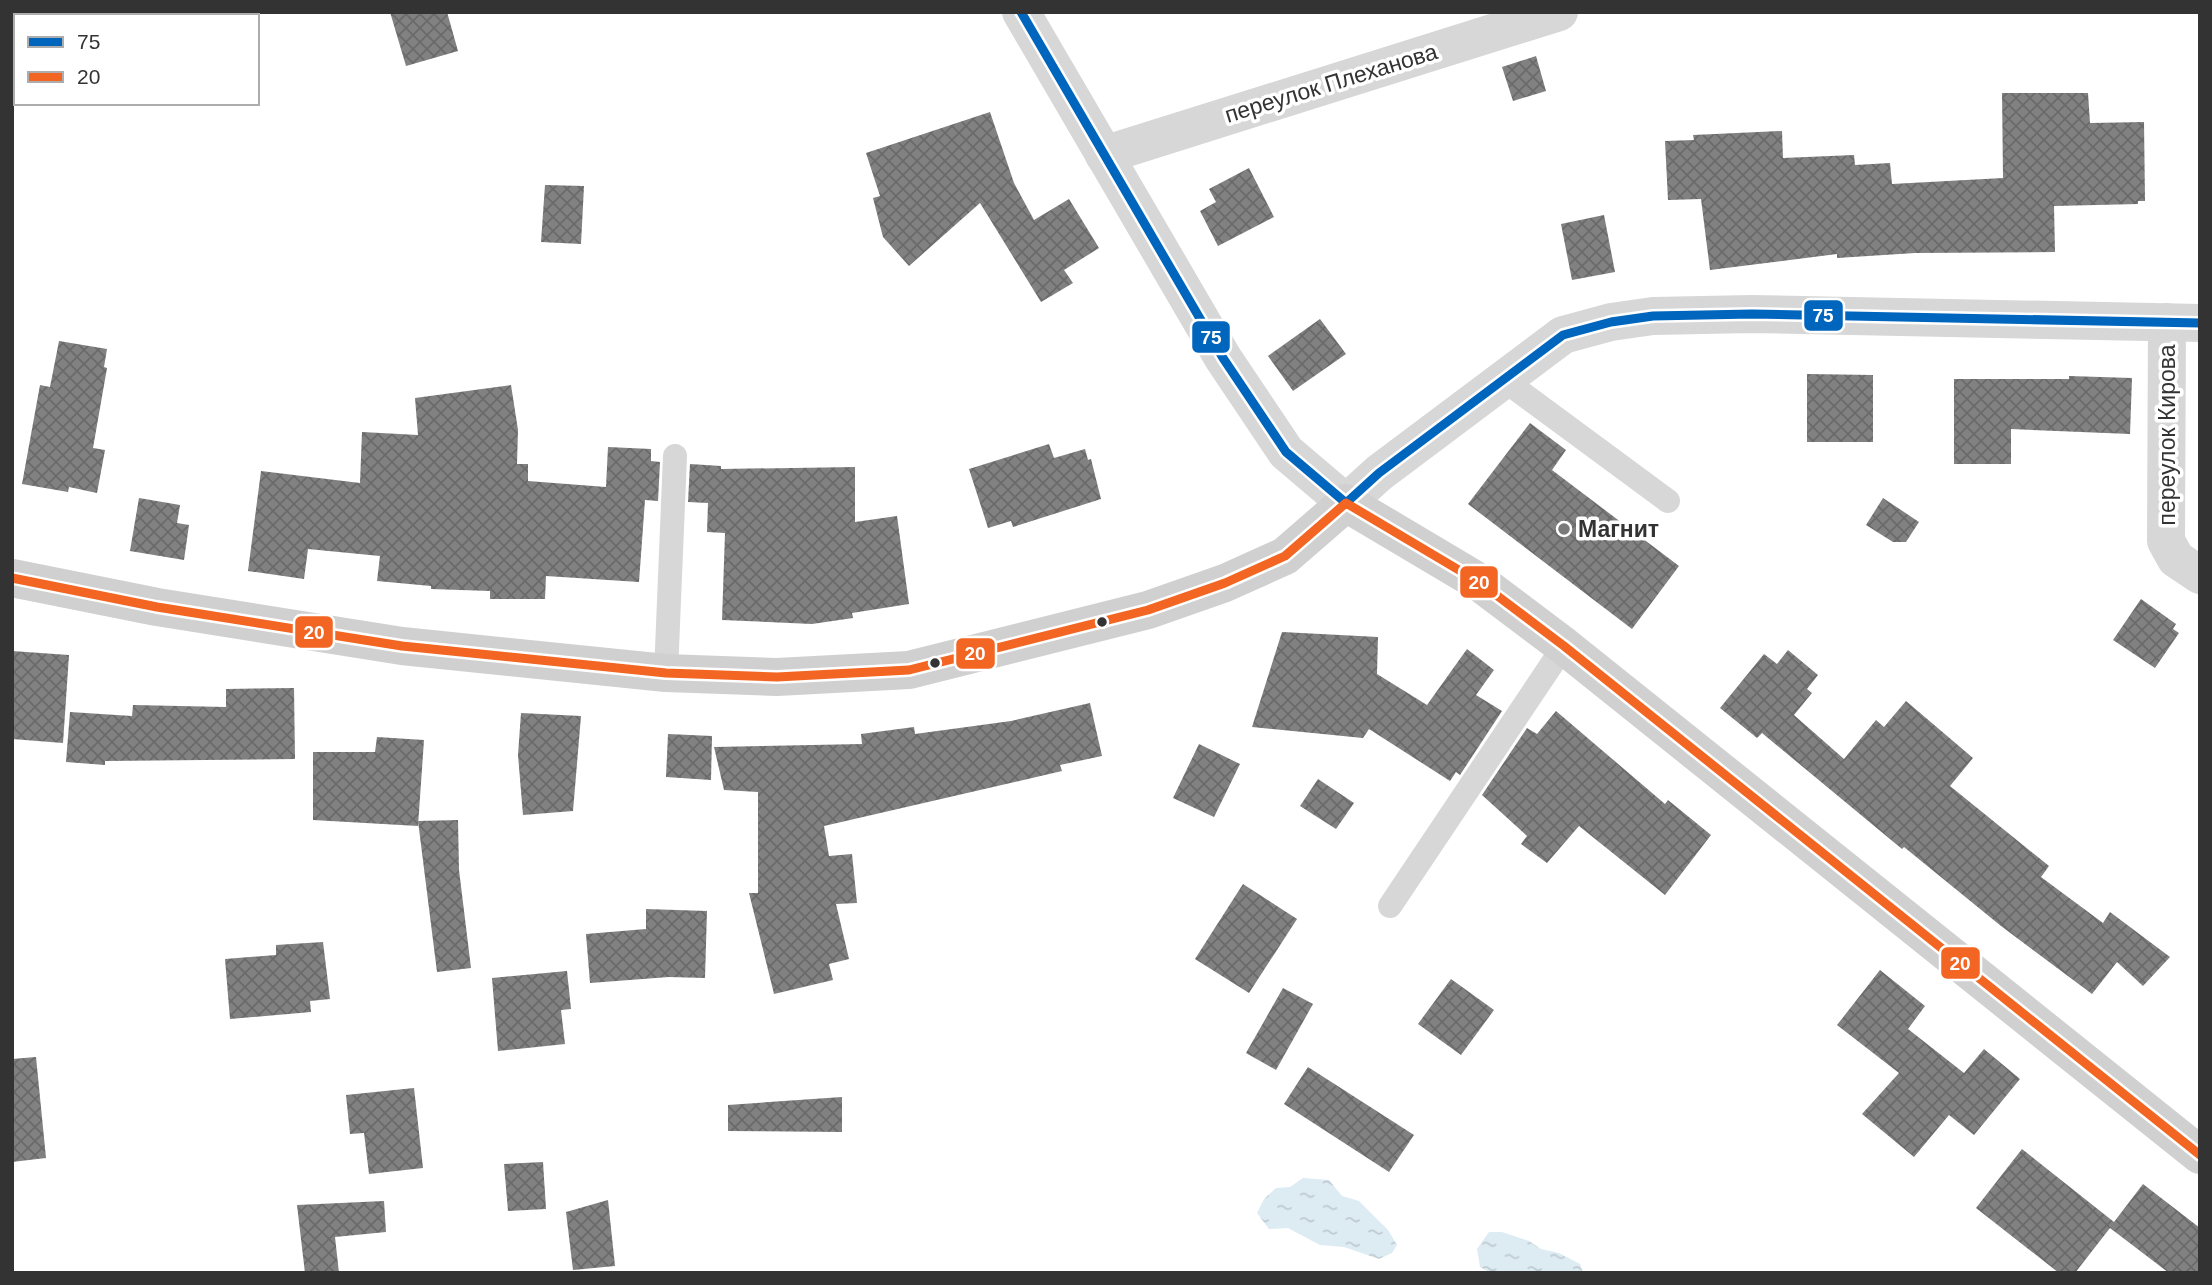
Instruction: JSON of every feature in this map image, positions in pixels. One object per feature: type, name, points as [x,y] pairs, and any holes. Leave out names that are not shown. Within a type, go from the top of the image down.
[{"type":"main road","points":[[12,578],[157,607],[402,646],[666,673],[777,677],[909,670],[1148,610],[1225,583],[1285,556],[1346,503],[1479,582],[1564,646],[2200,1155]]},
{"type":"street","points":[[1021,12],[1223,358],[1286,452],[1346,503],[1379,473],[1563,335],[1611,322],[1653,316],[1752,314],[2183,323]]},
{"type":"street","name":"переулок Плеханова","points":[[1104,155],[1559,12]]},
{"type":"street","name":"переулок Кирова","points":[[2183,323],[2166,541],[2176,559],[2200,575]]},
{"type":"lane","points":[[1504,380],[1668,501]]},
{"type":"lane","points":[[666,673],[675,456]]},
{"type":"lane","points":[[1390,906],[1564,646]]},
{"type":"water","points":[[1303,1178],[1329,1180],[1342,1196],[1359,1201],[1388,1230],[1397,1245],[1392,1253],[1379,1259],[1344,1247],[1320,1245],[1288,1228],[1269,1229],[1257,1213],[1264,1199],[1276,1188],[1290,1187]]},
{"type":"water","points":[[1489,1232],[1502,1232],[1529,1241],[1541,1249],[1559,1253],[1580,1264],[1583,1273],[1491,1273],[1480,1267],[1477,1249]]},
{"type":"building","points":[[390,12],[447,12],[458,51],[406,66]]},
{"type":"building","points":[[1536,56],[1546,91],[1513,101],[1502,67]]},
{"type":"building","points":[[2002,93],[2088,93],[2090,123],[2144,122],[2145,201],[2138,201],[2138,204],[2054,206],[2055,252],[1915,253],[1837,258],[1837,254],[1710,270],[1701,199],[1668,200],[1665,141],[1694,140],[1693,135],[1782,131],[1783,158],[1854,155],[1855,165],[1890,163],[1892,184],[2003,178]]},
{"type":"building","points":[[990,112],[1014,183],[1034,220],[1069,199],[1099,248],[1064,270],[1073,283],[1041,302],[980,203],[909,266],[883,237],[873,198],[880,196],[866,153]]},
{"type":"building","points":[[1249,168],[1274,217],[1218,246],[1200,211],[1216,202],[1209,189]]},
{"type":"building","points":[[545,185],[584,186],[581,244],[541,242]]},
{"type":"building","points":[[1604,215],[1615,272],[1572,280],[1561,224]]},
{"type":"building","points":[[1320,319],[1346,354],[1293,391],[1268,356]]},
{"type":"building","points":[[59,341],[107,349],[104,367],[107,368],[93,448],[105,450],[97,493],[69,487],[68,492],[22,484],[40,385],[50,387]]},
{"type":"building","points":[[1807,374],[1873,375],[1873,442],[1807,442]]},
{"type":"building","points":[[2069,376],[2132,378],[2130,434],[2011,429],[2011,464],[1954,464],[1954,379],[2069,379]]},
{"type":"building","points":[[511,385],[518,430],[517,464],[528,464],[528,481],[606,487],[608,447],[651,449],[651,461],[660,462],[658,501],[645,500],[639,582],[546,576],[545,599],[490,599],[490,591],[431,589],[431,586],[377,581],[380,556],[308,549],[304,579],[248,571],[261,471],[360,483],[362,432],[418,435],[415,398]]},
{"type":"building","points":[[1530,423],[1566,450],[1552,470],[1679,566],[1632,629],[1468,504]]},
{"type":"building","points":[[1049,444],[1054,458],[1085,449],[1088,460],[1091,459],[1101,499],[1013,527],[1011,521],[988,528],[969,469]]},
{"type":"building","points":[[690,464],[721,466],[721,469],[855,467],[855,522],[897,516],[909,604],[852,613],[853,618],[812,624],[722,620],[725,533],[707,532],[708,503],[688,502]]},
{"type":"building","points":[[139,498],[180,505],[177,523],[189,525],[184,560],[130,551]]},
{"type":"building","points":[[1883,498],[1919,522],[1906,542],[1893,542],[1866,525]]},
{"type":"building","points":[[2141,599],[2176,624],[2173,629],[2179,633],[2155,668],[2113,640]]},
{"type":"building","points":[[1282,632],[1378,637],[1377,674],[1427,705],[1467,649],[1494,670],[1476,695],[1502,711],[1460,775],[1456,772],[1450,781],[1369,729],[1363,738],[1252,727]]},
{"type":"building","points":[[1788,650],[1818,675],[1807,689],[1812,693],[1794,715],[1844,759],[1876,720],[1884,727],[1906,701],[1973,758],[1950,786],[2049,866],[2041,877],[2103,923],[2110,912],[2170,957],[2143,986],[2117,962],[2092,994],[2001,926],[1904,847],[1902,849],[1762,733],[1757,738],[1720,708],[1764,654],[1777,664]]},
{"type":"building","points":[[12,651],[69,655],[63,743],[12,739]]},
{"type":"building","points":[[294,688],[295,759],[105,761],[105,765],[66,762],[70,712],[132,716],[133,705],[226,707],[226,689]]},
{"type":"building","points":[[1090,703],[1102,756],[1060,765],[1062,771],[824,826],[829,856],[852,854],[857,903],[836,904],[849,959],[829,964],[833,980],[774,994],[749,893],[758,893],[758,792],[724,790],[714,747],[862,744],[861,734],[914,727],[915,734],[1011,721]]},
{"type":"building","points":[[1556,711],[1665,804],[1668,800],[1711,835],[1665,895],[1579,826],[1547,863],[1521,844],[1527,836],[1482,795],[1527,728],[1537,734]]},
{"type":"building","points":[[521,713],[581,716],[573,811],[523,815],[518,755]]},
{"type":"building","points":[[668,734],[712,736],[711,780],[666,777]]},
{"type":"building","points":[[377,737],[424,740],[418,826],[313,820],[313,752],[375,752]]},
{"type":"building","points":[[1199,744],[1240,764],[1214,817],[1173,798]]},
{"type":"building","points":[[1318,779],[1354,803],[1336,829],[1300,806]]},
{"type":"building","points":[[458,820],[459,870],[471,968],[437,972],[418,821]]},
{"type":"building","points":[[1243,884],[1297,919],[1249,993],[1195,959]]},
{"type":"building","points":[[646,909],[707,911],[705,978],[669,977],[590,983],[586,934],[646,929]]},
{"type":"building","points":[[323,942],[330,999],[310,1001],[311,1012],[230,1019],[225,959],[276,955],[276,945]]},
{"type":"building","points":[[1880,970],[1925,1006],[1908,1029],[1964,1073],[1984,1049],[2020,1079],[1974,1135],[1949,1115],[1914,1157],[1862,1114],[1899,1073],[1837,1025]]},
{"type":"building","points":[[567,971],[571,1009],[561,1010],[565,1044],[498,1051],[492,978]]},
{"type":"building","points":[[1451,979],[1494,1010],[1461,1055],[1418,1024]]},
{"type":"building","points":[[1283,988],[1313,1004],[1276,1070],[1246,1053]]},
{"type":"building","points":[[36,1057],[46,1158],[12,1162],[12,1059]]},
{"type":"building","points":[[1308,1067],[1414,1135],[1389,1172],[1284,1104]]},
{"type":"building","points":[[414,1088],[423,1168],[369,1174],[364,1133],[350,1134],[346,1095]]},
{"type":"building","points":[[842,1097],[842,1132],[728,1131],[728,1105]]},
{"type":"building","points":[[2022,1149],[2114,1222],[2143,1184],[2200,1228],[2200,1273],[2169,1273],[2110,1228],[2075,1273],[2059,1273],[1976,1208]]},
{"type":"building","points":[[543,1162],[546,1209],[508,1211],[504,1164]]},
{"type":"building","points":[[608,1200],[615,1266],[573,1270],[566,1212]]},
{"type":"building","points":[[384,1201],[386,1232],[335,1237],[339,1273],[305,1273],[297,1205]]},
{"type":"transit line","name":"75","points":[[1021,12],[1223,358],[1286,452],[1346,503],[1379,473],[1563,335],[1611,322],[1653,316],[1752,314],[2200,323]]},
{"type":"transit line","name":"20","points":[[12,578],[157,607],[402,646],[666,673],[777,677],[909,670],[1148,610],[1225,583],[1285,556],[1346,503],[1479,582],[1564,646],[2200,1155]]},
{"type":"place","name":"Магнит","points":[[1564,529]]}]
